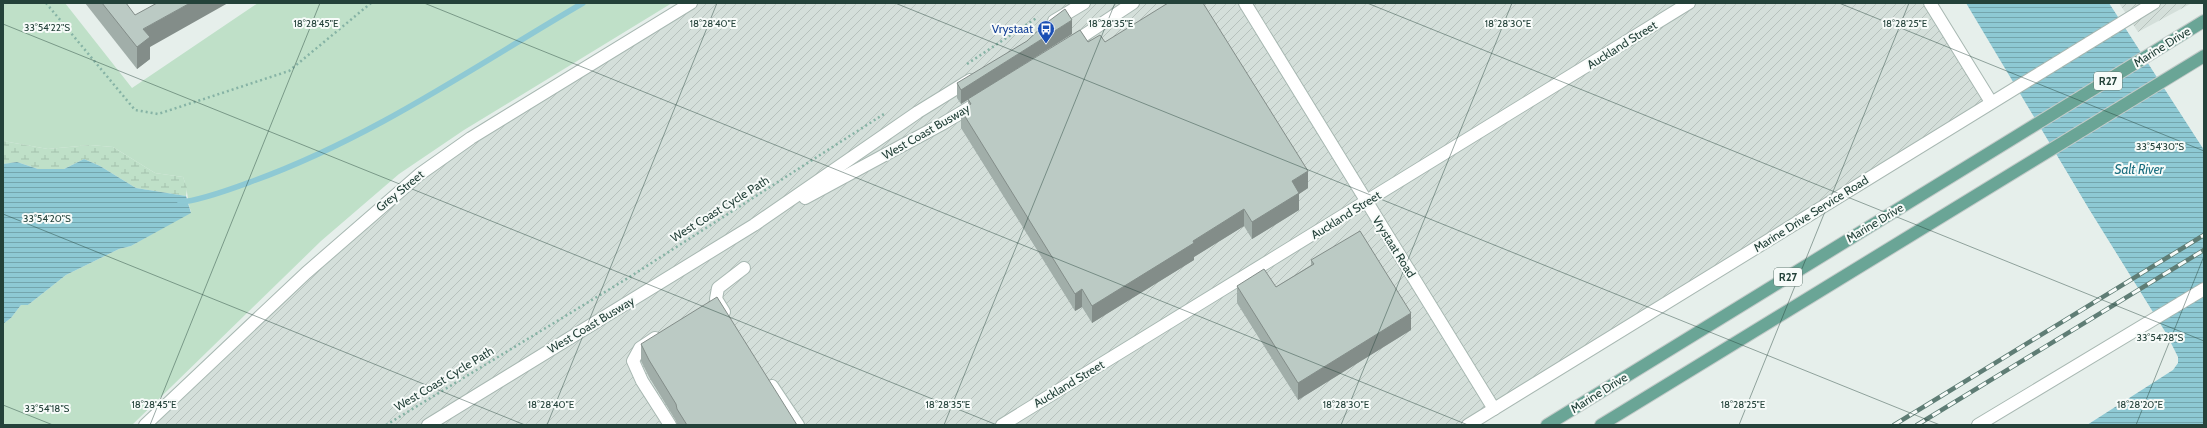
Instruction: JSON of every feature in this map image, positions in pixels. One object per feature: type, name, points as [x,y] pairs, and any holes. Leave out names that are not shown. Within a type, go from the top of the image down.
[{"type":"main road","name":"Marine Drive","points":[[1547,425],[2204,21]]},
{"type":"main road","name":"R27","points":[[1601,425],[2199,59]]},
{"type":"street","name":"Grey Street","points":[[145,425],[306,273],[420,174],[471,138],[690,3]]},
{"type":"street","points":[[1043,30],[1084,3]]},
{"type":"street","points":[[1059,52],[1132,3]]},
{"type":"street","name":"Vrystaat Road","points":[[1246,3],[1366,202],[1494,409]]},
{"type":"street","name":"Auckland Street","points":[[1002,425],[1689,3]]},
{"type":"street","points":[[1930,3],[1991,102]]},
{"type":"street","name":"Marine Drive Service Road","points":[[1468,425],[2154,3]]},
{"type":"street","name":"West Coast Busway","points":[[428,425],[754,225],[918,112],[977,76]]},
{"type":"street","name":"West Coast Busway","points":[[754,225],[928,132],[987,96]]},
{"type":"street","points":[[729,319],[716,299],[718,288],[744,268]]},
{"type":"street","points":[[1978,425],[2204,289]]},
{"type":"street","points":[[703,307],[716,299]]},
{"type":"street","points":[[665,331],[640,348],[633,362],[642,381],[670,425]]},
{"type":"street","points":[[767,378],[798,425]]},
{"type":"path","points":[[46,3],[135,110],[158,114],[289,71],[371,3]]},
{"type":"path","points":[[962,67],[1041,16]]},
{"type":"path","name":"West Coast Cycle Path","points":[[386,425],[634,274],[888,111]]},
{"type":"shaded area","points":[[691,3],[1930,3],[1991,102],[1468,425],[145,425],[420,174]]},
{"type":"shaded area","points":[[2119,3],[2192,3],[2138,32]]},
{"type":"green space","points":[[3,3],[65,3],[132,88],[258,3],[672,3],[464,130],[399,174],[321,241],[132,425],[3,425],[3,324],[11,318],[21,305],[28,305],[66,275],[119,249],[131,246],[191,212],[183,177],[155,173],[113,147],[90,145],[48,149],[3,141]]},
{"type":"green space","points":[[3,141],[48,149],[90,145],[113,147],[155,173],[183,177],[187,188],[186,196],[136,188],[100,166],[84,159],[64,169],[38,169],[17,162],[3,164]]},
{"type":"water","name":"Salt River","points":[[1966,3],[2109,3],[2204,150],[2204,425],[2087,425],[2173,370],[2178,363],[2178,357],[2166,333],[2089,209]]},
{"type":"water","points":[[84,159],[100,166],[136,188],[186,196],[191,213],[131,246],[119,249],[66,275],[28,305],[21,305],[11,318],[3,324],[3,164],[17,162],[38,169],[64,169]]},
{"type":"building","points":[[102,3],[126,3],[135,15],[157,3],[190,3],[143,29],[150,37],[137,47]]},
{"type":"building","points":[[1168,3],[1203,3],[1308,171],[1292,181],[1299,193],[1252,222],[1244,209],[1193,241],[1194,243],[1092,306],[1082,289],[1075,294],[961,110],[971,104],[968,99],[1080,30],[1088,42],[1100,35],[1105,42]]},
{"type":"building","points":[[1065,9],[1072,20],[961,90],[957,83],[1027,41],[1045,24]]},
{"type":"building","points":[[1360,231],[1411,313],[1298,383],[1237,286],[1264,269],[1276,287],[1314,264],[1311,260]]},
{"type":"building","points":[[717,297],[797,425],[687,425],[677,409],[676,404],[641,344]]},
{"type":"waterway","points":[[180,202],[207,197],[253,181],[297,164],[340,144],[422,100],[583,3]]},
{"type":"railway","points":[[1894,425],[2204,235]]},
{"type":"railway","points":[[1917,425],[2204,250]]},
{"type":"place","name":"Vrystaat","points":[[1046,44]]}]
